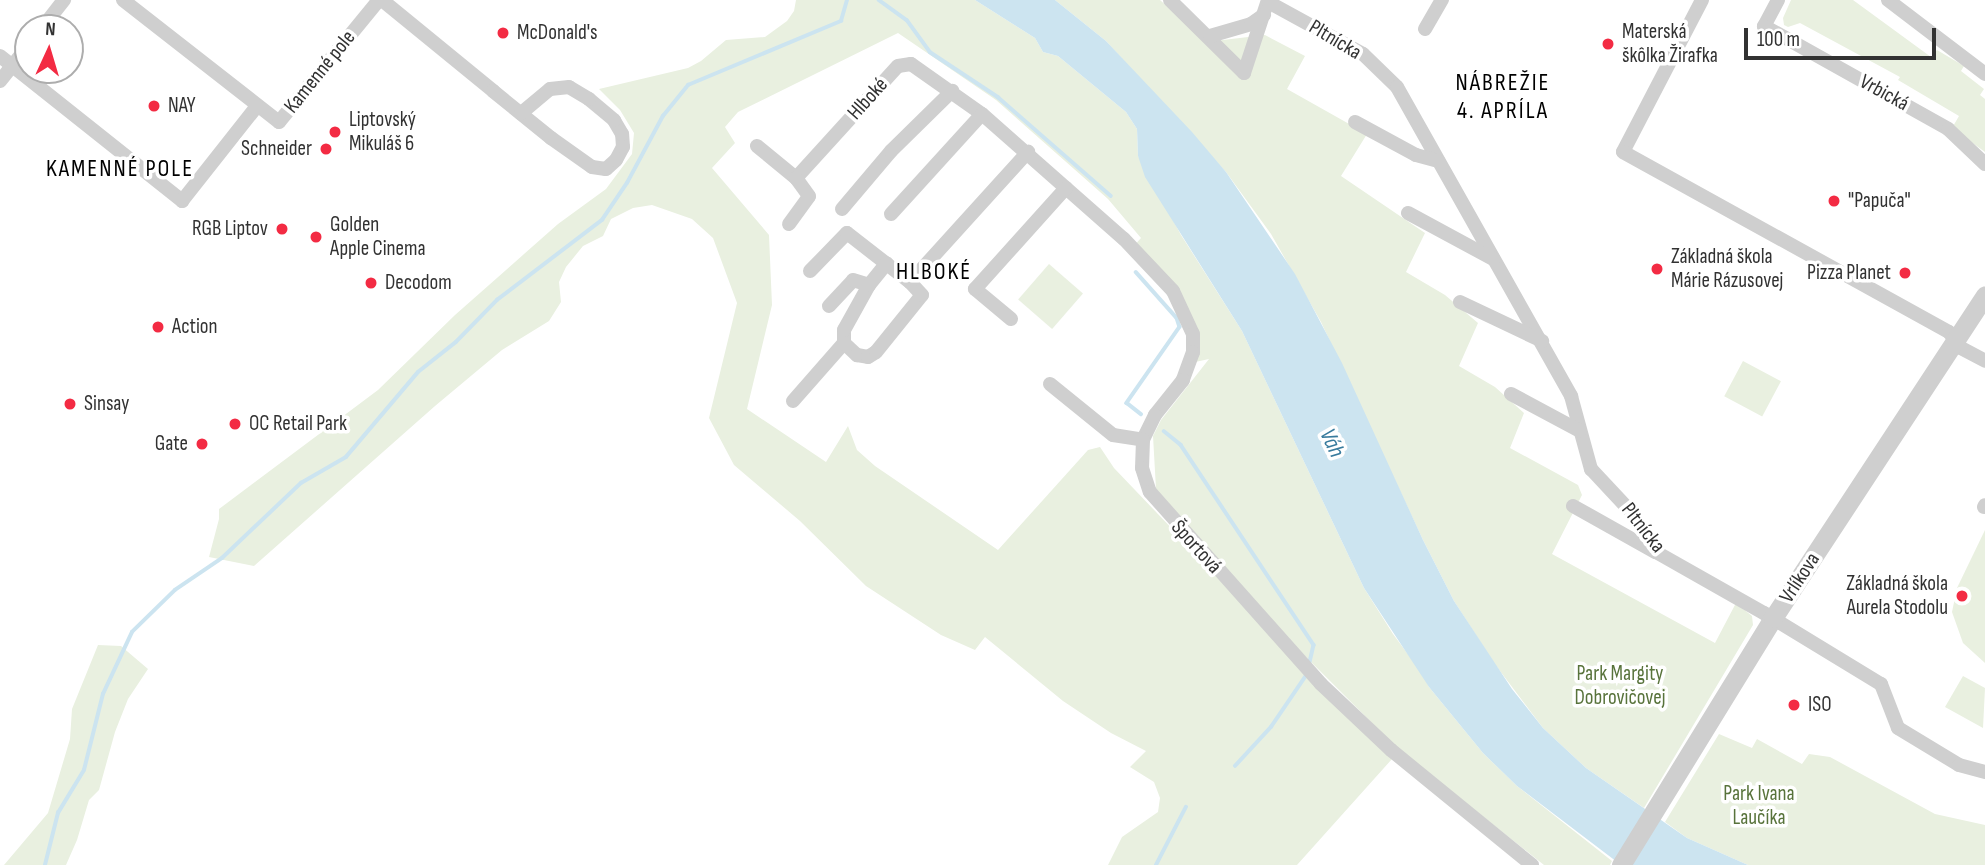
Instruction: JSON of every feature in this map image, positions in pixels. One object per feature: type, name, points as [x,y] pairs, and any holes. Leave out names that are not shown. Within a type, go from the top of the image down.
[{"type":"street","points":[[53,14],[64,0]]},
{"type":"street","name":"Kamenné pole","points":[[123,0],[279,122],[380,0],[521,113],[594,169],[606,169],[623,147],[622,134],[614,120],[597,104],[569,87],[550,89],[521,113]]},
{"type":"street","points":[[1170,0],[1210,36],[1244,73],[1266,6]]},
{"type":"street","points":[[1425,29],[1441,0]]},
{"type":"street","points":[[1702,0],[1623,152],[1956,337],[1961,348],[1985,361]]},
{"type":"street","name":"Vrbická","points":[[1778,0],[1764,26],[1948,129],[1985,164]]},
{"type":"street","points":[[1888,0],[1985,74]]},
{"type":"street","points":[[1210,36],[1251,24],[1266,6]]},
{"type":"street","name":"Pltnícka","points":[[1266,6],[1363,54],[1397,87],[1571,396],[1591,469],[1632,513],[1656,552],[1773,618],[1881,684],[1898,728],[1959,765],[1985,772]]},
{"type":"street","name":"Kamenné pole","points":[[0,56],[182,201],[257,106]]},
{"type":"street","name":"Hlboké","points":[[796,178],[898,66],[911,65],[923,70],[982,114],[1066,188]]},
{"type":"street","points":[[0,81],[13,66]]},
{"type":"street","points":[[842,209],[891,151],[952,91]]},
{"type":"street","points":[[891,214],[982,114]]},
{"type":"street","points":[[1355,122],[1416,155],[1438,161]]},
{"type":"street","points":[[757,146],[796,178],[809,196],[789,224]]},
{"type":"street","points":[[910,282],[1028,152]]},
{"type":"street","points":[[1011,319],[975,289],[1066,188],[1159,274],[1181,304],[1193,334],[1193,352],[1183,380],[1155,415],[1143,440],[1113,435],[1050,384]]},
{"type":"street","points":[[1408,213],[1493,259]]},
{"type":"street","points":[[810,271],[847,233],[910,282],[922,295],[876,352],[868,357],[857,355],[844,343]]},
{"type":"street","points":[[793,401],[844,343],[844,330],[869,285],[887,263]]},
{"type":"street","points":[[829,306],[853,281],[869,285]]},
{"type":"street","name":"Vrlíkova","points":[[1621,865],[1773,618],[1985,295]]},
{"type":"street","points":[[1460,302],[1542,341]]},
{"type":"street","points":[[1511,394],[1580,431]]},
{"type":"street","name":"Športová","points":[[1143,440],[1142,468],[1150,492],[1159,506],[1299,660],[1391,750],[1532,865]]},
{"type":"street","points":[[1573,506],[1656,552]]},
{"type":"green space","points":[[796,0],[975,0],[1035,38],[1043,52],[1058,56],[1126,112],[1137,129],[1138,156],[1181,235],[1242,331],[1364,588],[1393,634],[1429,687],[1483,753],[1517,786],[1612,861],[1610,865],[1544,865],[1398,749],[1301,652],[1156,489],[1153,436],[1161,420],[1209,359],[1186,364],[1187,332],[1179,309],[1131,249],[1141,238],[1108,199],[996,100],[898,33],[738,112],[725,127],[735,143],[712,168],[769,235],[772,305],[747,409],[826,462],[848,426],[857,450],[875,466],[998,550],[1088,450],[1100,447],[1114,468],[1392,759],[1297,865],[1108,865],[1122,837],[1158,812],[1160,798],[1154,782],[1130,767],[1146,751],[1111,733],[1063,701],[985,637],[975,650],[941,635],[866,586],[800,521],[734,465],[709,418],[737,303],[713,238],[692,219],[652,205],[633,208],[611,219],[603,236],[583,246],[566,267],[559,282],[561,302],[549,321],[502,350],[254,566],[209,557],[219,509],[378,390],[455,315],[558,224],[606,189],[632,154],[634,133],[620,110],[599,89],[688,68],[726,40],[765,37],[787,21],[794,11]]},
{"type":"green space","name":"Park Margity Dobrovičovej","points":[[1055,0],[1160,0],[1206,42],[1265,35],[1305,56],[1287,89],[1367,134],[1341,176],[1425,233],[1406,272],[1445,295],[1478,323],[1459,366],[1495,387],[1524,413],[1510,448],[1578,485],[1582,495],[1552,554],[1715,643],[1736,603],[1752,616],[1753,625],[1644,808],[1586,768],[1543,728],[1494,663],[1454,601],[1423,540],[1321,322],[1271,234],[1226,172],[1106,41]]},
{"type":"green space","points":[[1791,0],[1853,0],[1931,57],[1937,50],[1964,66],[1961,71],[1984,89],[1980,95],[1985,99],[1985,152],[1952,128],[1959,116],[1898,80],[1900,77],[1800,23],[1788,27],[1784,25],[1783,18]]},
{"type":"green space","points":[[1049,264],[1083,294],[1052,329],[1018,299]]},
{"type":"green space","points":[[1743,361],[1781,381],[1762,417],[1724,396]]},
{"type":"green space","points":[[1985,530],[1985,663],[1963,643],[1952,612],[1957,588]]},
{"type":"green space","points":[[98,645],[121,646],[148,669],[128,699],[115,732],[99,790],[89,800],[66,865],[4,865],[48,813],[70,739],[72,709]]},
{"type":"green space","points":[[1963,676],[1985,688],[1983,728],[1945,707]]},
{"type":"green space","name":"Park Ivana Laučíka","points":[[1719,734],[1752,748],[1757,739],[1802,764],[1809,754],[1830,757],[1935,814],[1985,825],[1985,865],[1748,865],[1687,838],[1665,822]]},
{"type":"water","name":"Váh","points":[[975,0],[1055,0],[1106,41],[1192,132],[1226,172],[1295,274],[1342,363],[1454,601],[1512,689],[1543,728],[1586,768],[1687,838],[1748,865],[1621,865],[1517,786],[1483,753],[1429,687],[1364,588],[1242,331],[1145,177],[1138,156],[1137,129],[1126,112],[1058,56],[1043,52],[1035,38]]},
{"type":"waterway","points":[[45,865],[58,813],[84,770],[103,694],[132,632],[175,590],[222,558],[301,483],[346,457],[418,372],[456,342],[497,300],[602,220],[627,183],[663,116],[688,85],[841,21],[847,0]]},
{"type":"waterway","points":[[879,0],[907,20],[930,52],[998,97],[1111,196]]},
{"type":"waterway","points":[[1136,272],[1177,318],[1180,327],[1127,403],[1141,414]]},
{"type":"waterway","points":[[1164,431],[1181,445],[1314,645],[1310,663]]},
{"type":"waterway","points":[[1235,766],[1271,727],[1307,674]]},
{"type":"waterway","points":[[1156,865],[1186,807]]},
{"type":"place","name":"McDonald's","points":[[503,33]]},
{"type":"place","name":"Materská škôlka Žirafka","points":[[1608,44]]},
{"type":"place","name":"NAY","points":[[154,106]]},
{"type":"place","name":"Liptovský Mikuláš 6","points":[[335,132]]},
{"type":"place","name":"Schneider","points":[[326,149]]},
{"type":"place","name":"\"Papuča\"","points":[[1834,201]]},
{"type":"place","name":"RGB Liptov","points":[[282,229]]},
{"type":"place","name":"Golden Apple Cinema","points":[[316,237]]},
{"type":"place","name":"Základná škola Márie Rázusovej","points":[[1657,269]]},
{"type":"place","name":"Pizza Planet","points":[[1905,273]]},
{"type":"place","name":"Decodom","points":[[371,283]]},
{"type":"place","name":"Action","points":[[158,327]]},
{"type":"place","name":"Sinsay","points":[[70,404]]},
{"type":"place","name":"OC Retail Park","points":[[235,424]]},
{"type":"place","name":"Gate","points":[[202,444]]},
{"type":"place","name":"Základná škola Aurela Stodolu","points":[[1962,596]]},
{"type":"place","name":"ISO","points":[[1794,705]]},
{"type":"district","name":"NÁBREŽIE 4. APRÍLA","points":[[1503,97]]},
{"type":"district","name":"KAMENNÉ POLE","points":[[120,169]]},
{"type":"district","name":"HLBOKÉ","points":[[934,272]]}]
